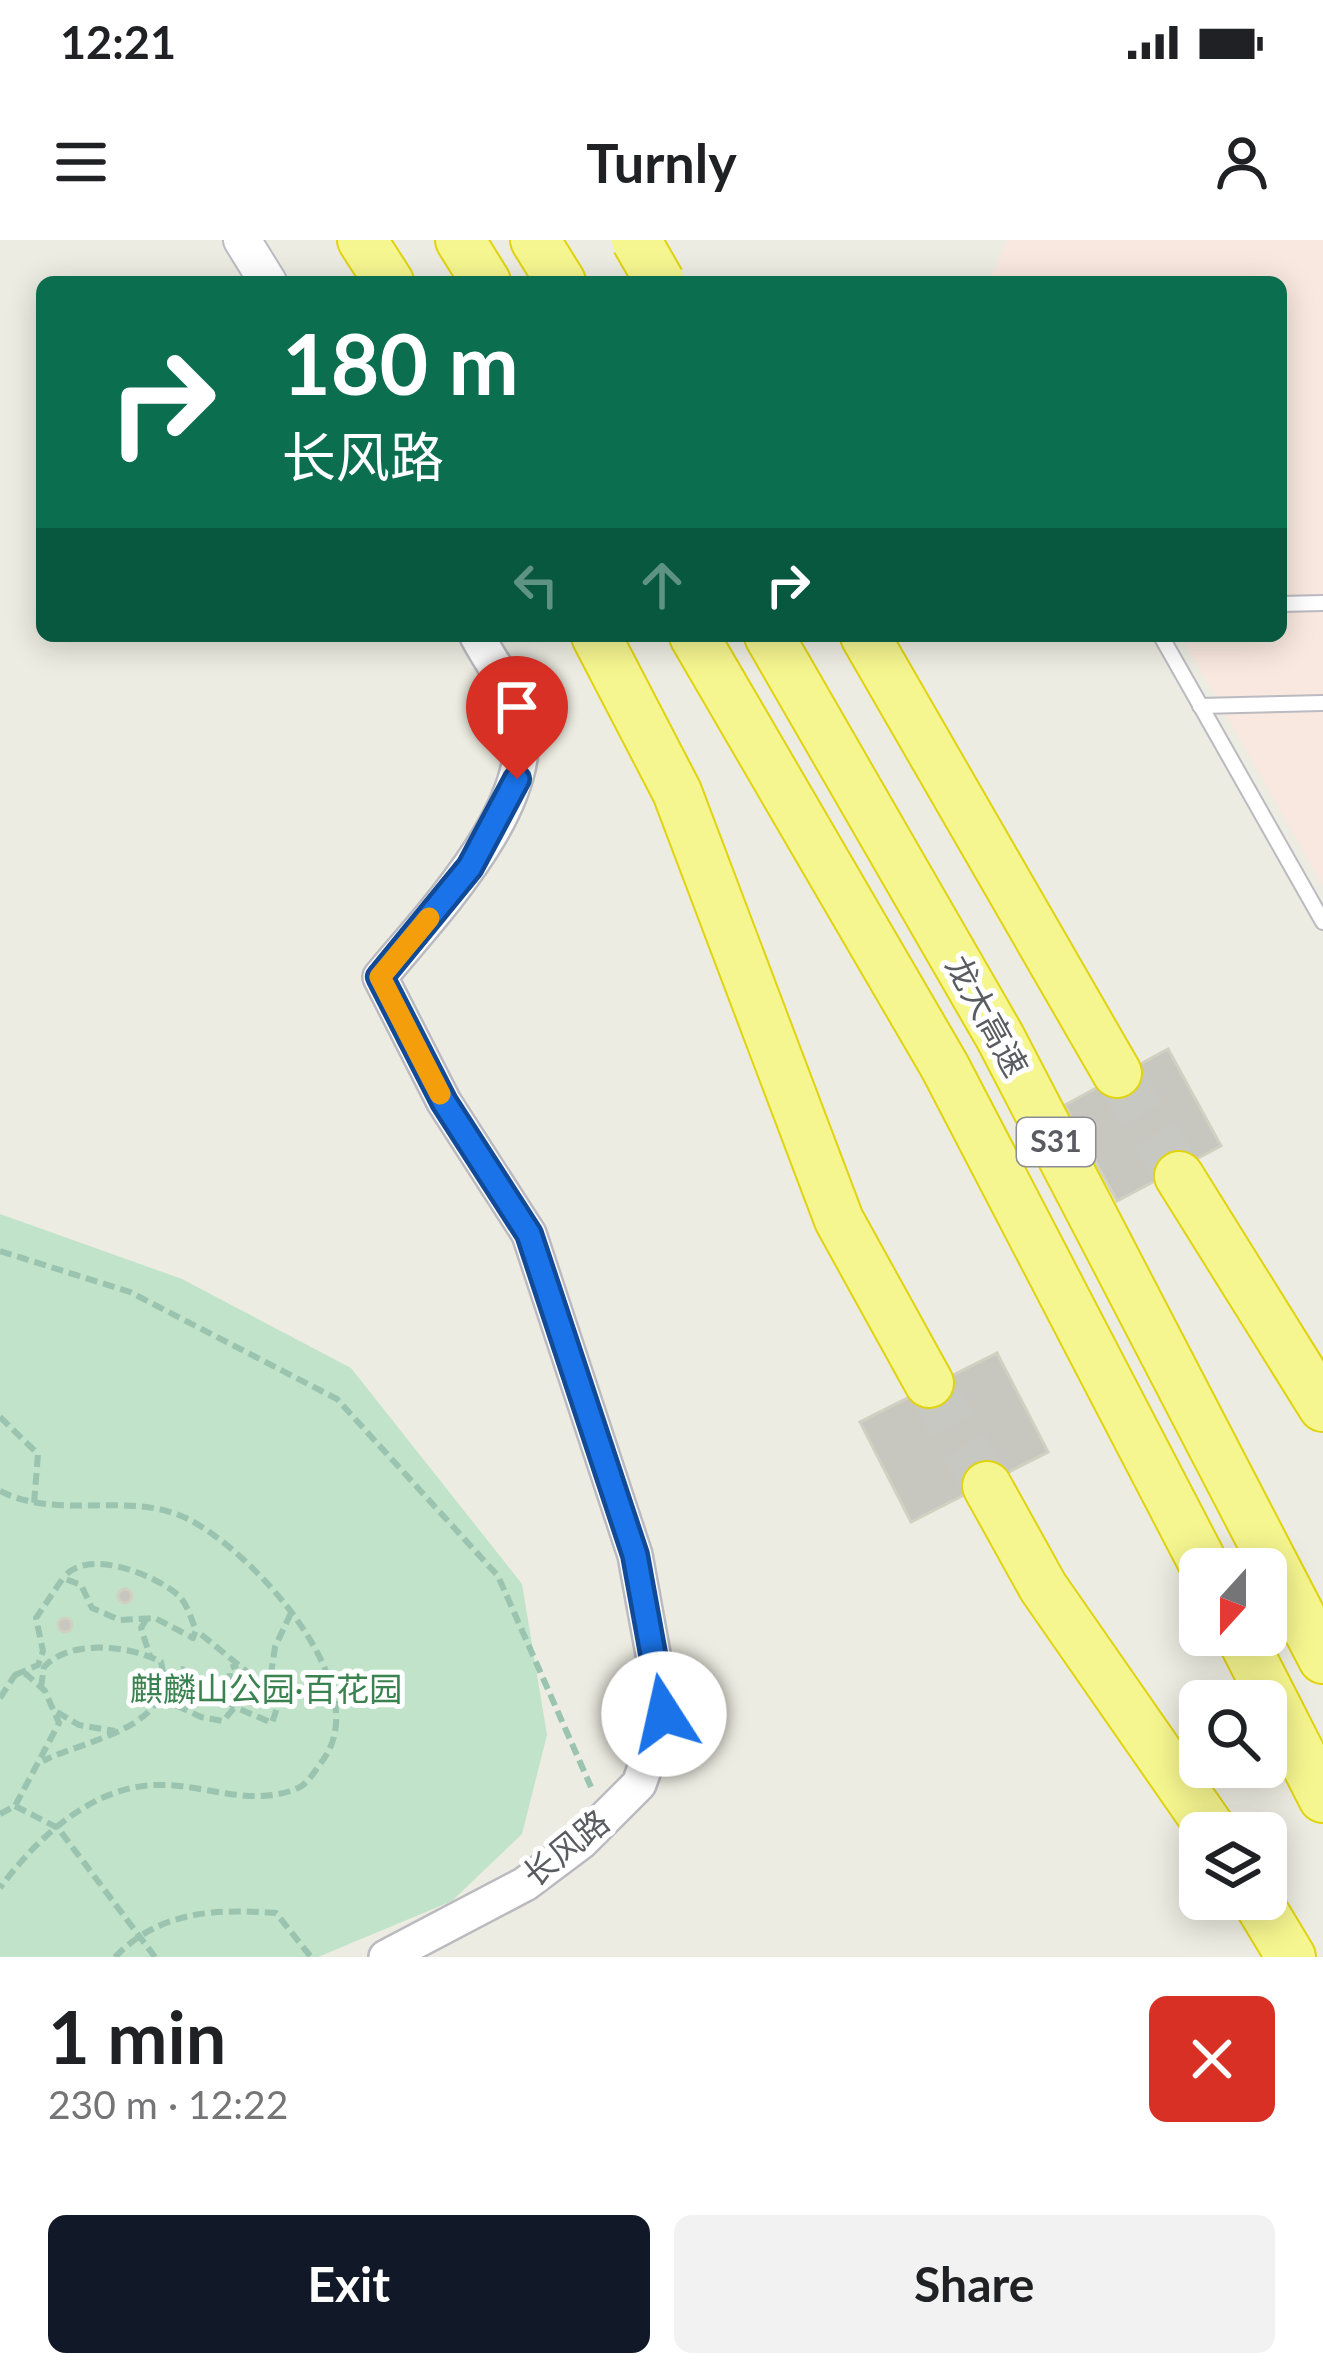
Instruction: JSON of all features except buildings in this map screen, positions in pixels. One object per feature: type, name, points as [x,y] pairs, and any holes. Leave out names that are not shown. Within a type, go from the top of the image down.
[{"type":"highway","points":[[362,240],[385,276]]},
{"type":"highway","points":[[460,240],[482,276]]},
{"type":"highway","points":[[640,240],[657,276]]},
{"type":"highway","points":[[599,642],[676,792],[839,1220],[929,1383]]},
{"type":"highway","name":"龙大高速","points":[[697,642],[945,1067],[1195,1548]]},
{"type":"highway","name":"龙大高速","points":[[772,642],[1000,1037],[1323,1659]]},
{"type":"highway","points":[[868,642],[1117,1072]]},
{"type":"highway","points":[[1179,1176],[1323,1407]]},
{"type":"highway","points":[[987,1486],[1043,1587],[1199,1812]]},
{"type":"highway","points":[[1251,1656],[1323,1798]]},
{"type":"highway","points":[[1269,1920],[1291,1957]]},
{"type":"main road","points":[[242,240],[264,276]]},
{"type":"main road","points":[[625,276],[640,240]]},
{"type":"street","name":"长风路","points":[[386,1957],[525,1884],[605,1818],[639,1784],[664,1714],[635,1555],[529,1234],[444,1102],[380,977],[470,867],[517,779],[518,713],[480,642]]},
{"type":"lane","points":[[1287,604],[1323,603]]},
{"type":"lane","points":[[1164,642],[1323,922]]},
{"type":"lane","points":[[1200,706],[1323,703]]},
{"type":"path","points":[[0,1252],[130,1292],[337,1399],[498,1576],[605,1818]]},
{"type":"path","points":[[0,1417],[38,1454],[34,1504]]},
{"type":"path","points":[[0,1491],[34,1504],[133,1507],[184,1516],[227,1544],[291,1613],[328,1674],[339,1719],[328,1753],[304,1786],[269,1796],[166,1785],[123,1787],[91,1802],[58,1828],[0,1888]]},
{"type":"path","points":[[0,1698],[15,1675],[38,1665],[43,1651],[36,1618],[68,1570],[96,1563],[118,1567],[177,1594],[196,1630],[268,1693],[277,1708],[272,1723],[232,1705],[167,1659],[160,1662]]},
{"type":"path","points":[[63,1578],[82,1585],[92,1608],[120,1620],[167,1623],[193,1638],[196,1630]]},
{"type":"path","points":[[268,1693],[276,1673],[275,1647],[291,1613]]},
{"type":"path","points":[[147,1619],[141,1628],[150,1656]]},
{"type":"path","points":[[43,1651],[60,1654],[96,1649],[150,1656],[160,1662],[164,1674],[160,1697],[121,1732],[44,1761]]},
{"type":"path","points":[[160,1697],[200,1717],[223,1721],[232,1705],[224,1652]]},
{"type":"path","points":[[41,1687],[44,1667],[60,1654]]},
{"type":"path","points":[[230,1668],[239,1664]]},
{"type":"path","points":[[164,1674],[182,1669]]},
{"type":"path","points":[[0,1814],[15,1806],[44,1761],[59,1724],[41,1687],[26,1674],[15,1675]]},
{"type":"path","points":[[210,1689],[226,1682]]},
{"type":"path","points":[[57,1712],[80,1725],[121,1732]]},
{"type":"path","points":[[15,1806],[58,1828],[155,1957]]},
{"type":"path","points":[[115,1957],[169,1918],[222,1910],[276,1913],[310,1957]]},
{"type":"shaded area","points":[[1007,240],[1323,240],[1323,886],[1184,642],[1287,642],[1287,276],[992,276]]},
{"type":"green space","name":"麒麟山公园·百花园","points":[[0,1214],[182,1279],[351,1368],[522,1584],[547,1735],[522,1834],[452,1901],[318,1957],[0,1957]]},
{"type":"tunnel","points":[[1117,1073],[1179,1176]]},
{"type":"tunnel","points":[[929,1383],[987,1486]]},
{"type":"slow traffic","points":[[429,918],[380,977],[440,1094]]},
{"type":"route","points":[[517,779],[470,867],[380,977],[444,1102],[529,1234],[635,1555],[664,1714]]}]
